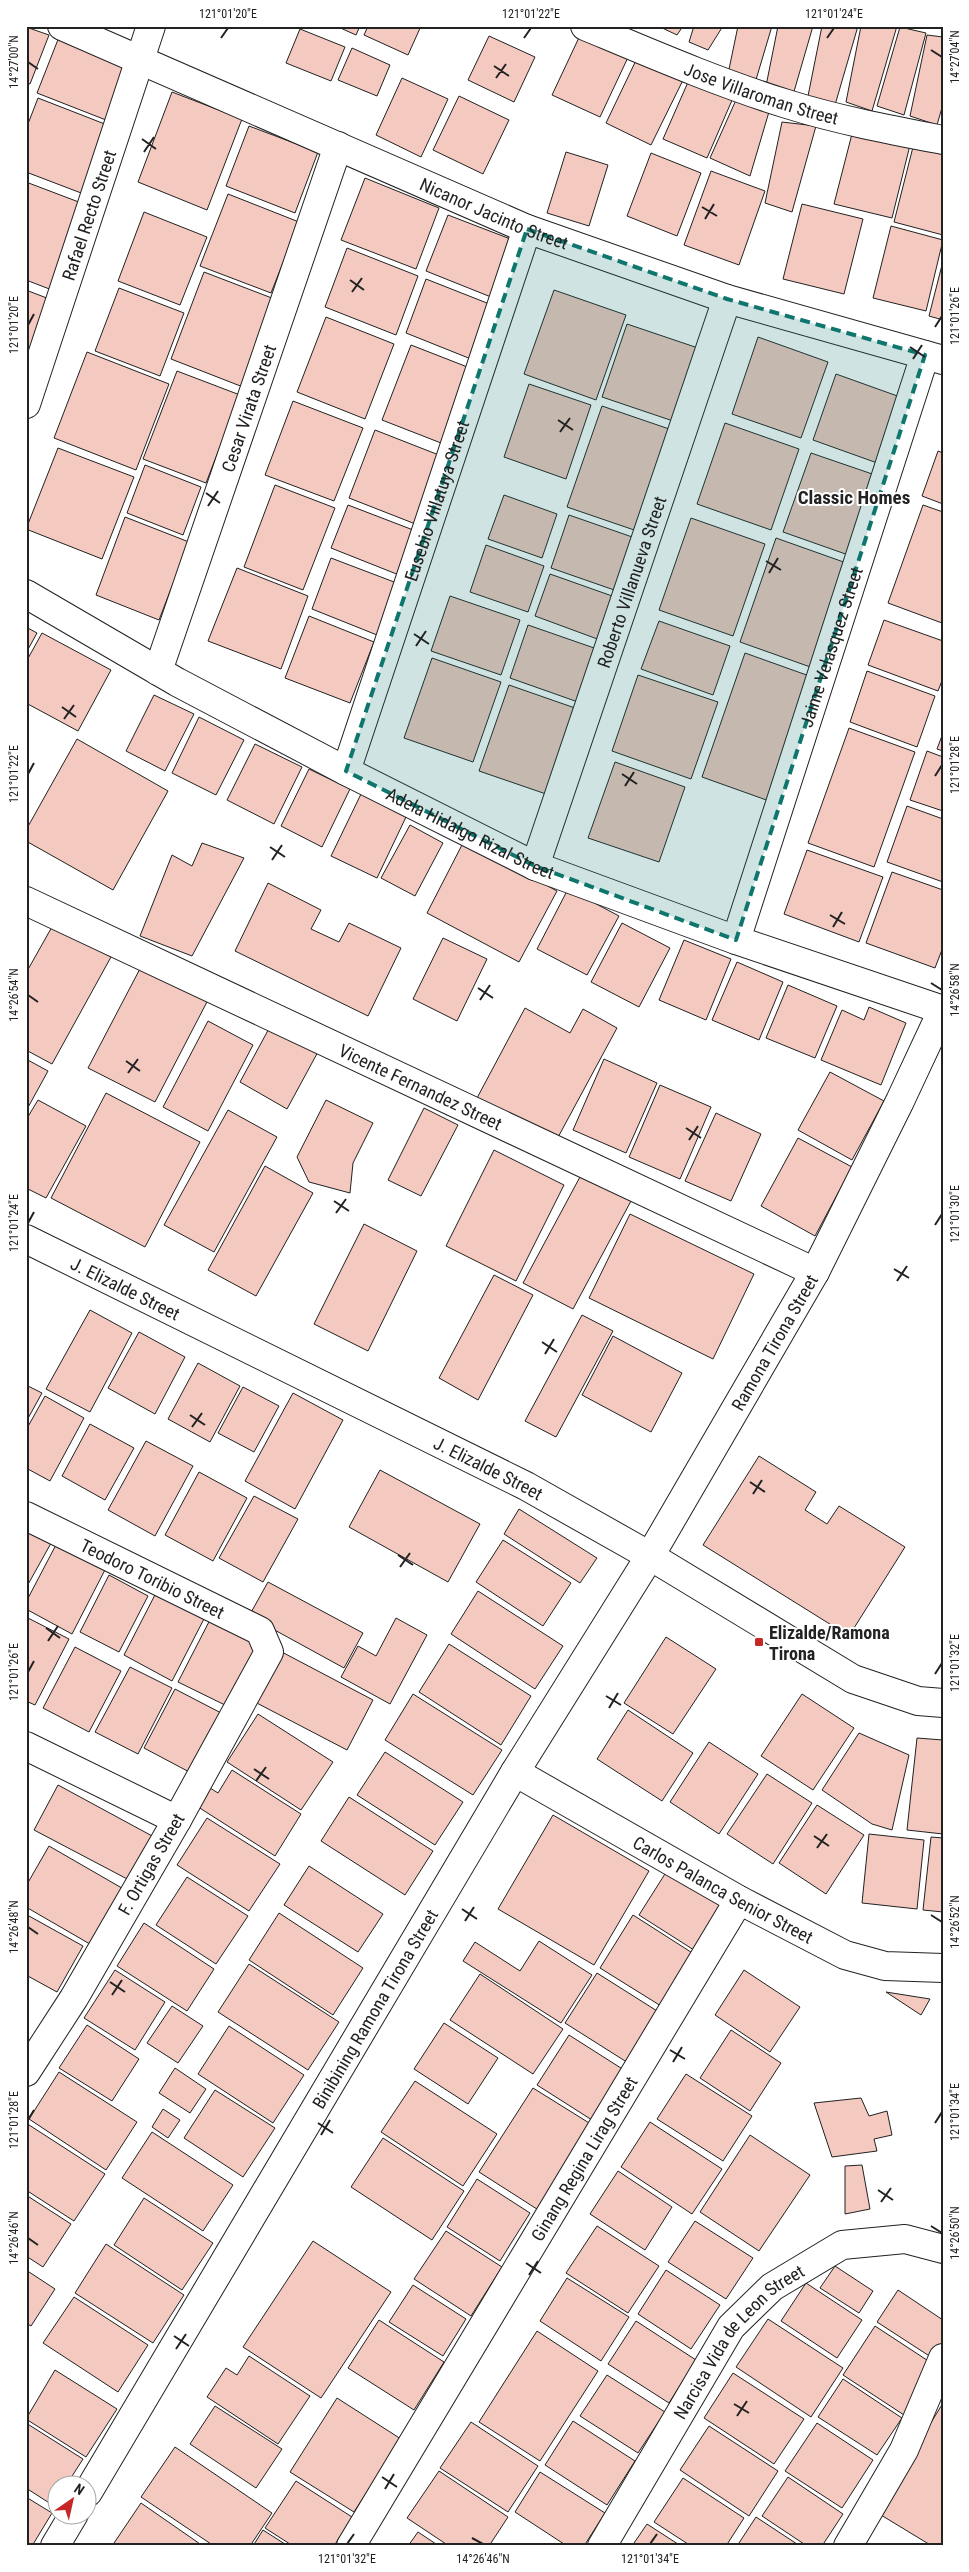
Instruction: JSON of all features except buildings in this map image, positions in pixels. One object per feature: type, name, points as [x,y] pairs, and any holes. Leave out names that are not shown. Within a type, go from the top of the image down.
[{"type":"street","name":"Nicanor Jacinto Street","points":[[62,26],[526,230],[727,299],[934,358]]},
{"type":"street","name":"Rafael Recto Street","points":[[26,404],[151,26]]},
{"type":"street","name":"Jose Villaroman Street","points":[[585,26],[677,64],[787,104],[868,126],[943,140]]},
{"type":"street","name":"Cesar Virata Street","points":[[158,671],[338,146]]},
{"type":"street","name":"Eusebio Villatuya Street","points":[[346,771],[526,230]]},
{"type":"street","name":"Roberto Villanueva Street","points":[[535,866],[727,299]]},
{"type":"street","name":"Jaime Velasquez Street","points":[[736,940],[934,358]]},
{"type":"street","name":"Adela Hidalgo Rizal Street","points":[[26,594],[158,671],[346,771],[535,866],[736,940],[943,1010]]},
{"type":"street","name":"Vicente Fernandez Street","points":[[26,902],[815,1272]]},
{"type":"street","name":"Ramona Tirona Street","points":[[643,1567],[815,1272],[943,1010]]},
{"type":"street","name":"J. Elizalde Street","points":[[26,1239],[526,1486],[643,1567],[853,1679],[918,1701],[943,1703]]},
{"type":"street","name":"Teodoro Toribio Street","points":[[26,1516],[260,1631],[269,1652]]},
{"type":"street","name":"Binibining Ramona Tirona Street","points":[[98,2475],[515,1772],[643,1567]]},
{"type":"street","name":"F. Ortigas Street","points":[[26,2072],[34,2043],[74,1998],[177,1820],[269,1652]]},
{"type":"street","points":[[26,1746],[177,1820]]},
{"type":"street","name":"Carlos Palanca Senior Street","points":[[515,1772],[739,1900],[845,1955],[885,1966],[943,1968]]},
{"type":"street","name":"Ginang Regina Lirag Street","points":[[351,2546],[739,1900]]},
{"type":"street","name":"Narcisa Vida de Leon Street","points":[[602,2546],[731,2327],[772,2287],[842,2245],[905,2239],[943,2249]]},
{"type":"street","points":[[848,2546],[904,2450],[943,2358]]},
{"type":"street","points":[[55,2546],[68,2524]]},
{"type":"highlighted area","points":[[527,229],[727,299],[925,355],[736,940],[535,866],[346,771]]},
{"type":"place","name":"Elizalde/Ramona Tirona","points":[[759,1642]]},
{"type":"district","name":"Classic Homes","points":[[854,497]]}]
